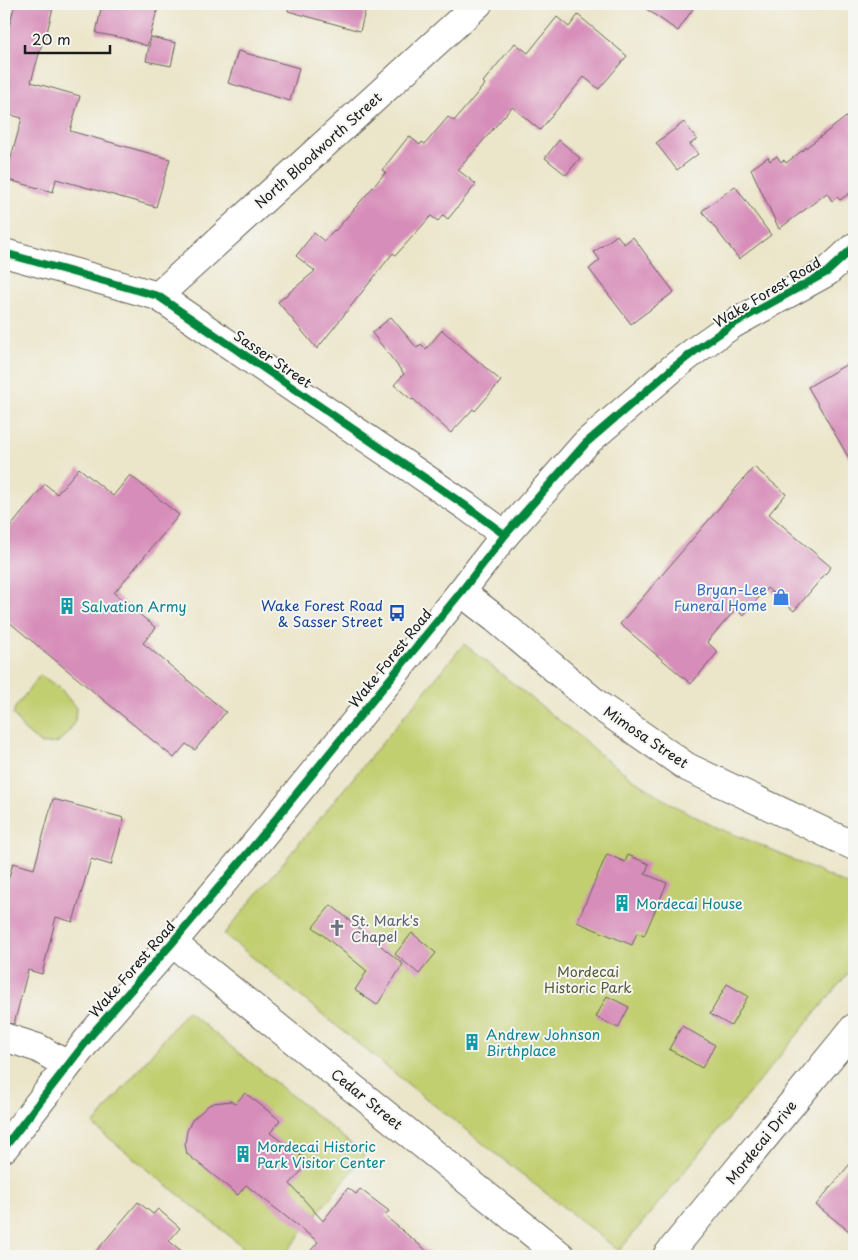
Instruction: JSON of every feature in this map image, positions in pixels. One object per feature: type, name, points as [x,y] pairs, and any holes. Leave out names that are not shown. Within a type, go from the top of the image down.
[{"type":"street","name":"North Bloodworth Street","points":[[158,296],[478,4]]},
{"type":"street","name":"Wake Forest Road","points":[[4,1148],[93,1033],[257,842],[505,535],[586,444],[672,368],[733,324],[827,272],[854,247]]},
{"type":"street","name":"Sasser Street","points":[[4,253],[158,296],[466,506],[505,535]]},
{"type":"street","name":"Wake Forest Road","points":[[827,272],[854,271]]},
{"type":"street","name":"Mimosa Street","points":[[460,592],[496,619],[598,705],[687,767],[854,846]]},
{"type":"street","name":"Cedar Street","points":[[172,943],[561,1256]]},
{"type":"street","name":"Mordecai Drive","points":[[667,1256],[854,1028]]},
{"type":"street","points":[[4,1037],[38,1048],[67,1065]]},
{"type":"green space","name":"Mordecai Historic Park","points":[[464,644],[599,754],[675,806],[715,827],[758,844],[854,888],[854,966],[619,1251],[409,1085],[224,934]]},
{"type":"green space","points":[[40,675],[60,688],[76,708],[75,721],[68,733],[57,743],[41,744],[24,730],[13,714],[15,708]]},
{"type":"green space","points":[[187,1011],[365,1155],[283,1256],[254,1256],[93,1125]]},
{"type":"building","points":[[15,4],[54,4],[45,40],[43,40],[31,82],[80,96],[70,131],[170,159],[156,207],[56,179],[53,192],[5,179],[22,118],[4,113],[4,45]]},
{"type":"building","points":[[102,4],[159,4],[147,46],[123,38],[96,33]]},
{"type":"building","points":[[289,4],[367,4],[360,31],[288,11]]},
{"type":"building","points":[[639,4],[696,4],[678,31]]},
{"type":"building","points":[[578,15],[627,56],[599,89],[584,77],[540,130],[512,107],[458,170],[476,184],[448,219],[443,215],[438,221],[431,216],[396,255],[393,253],[317,349],[278,302],[315,271],[296,256],[314,233],[324,241],[335,231],[386,172],[382,170],[409,136],[420,145],[422,142],[425,144],[448,117],[454,121],[485,84],[483,82],[515,43],[528,53],[557,17],[569,27]]},
{"type":"building","points":[[151,37],[176,43],[171,66],[146,61]]},
{"type":"building","points":[[238,51],[299,68],[290,101],[228,83]]},
{"type":"building","points":[[854,111],[854,190],[840,200],[837,197],[832,201],[827,193],[779,229],[751,169],[768,157],[770,161],[777,156],[781,162],[784,160],[786,163]]},
{"type":"building","points":[[684,122],[697,139],[690,144],[698,154],[677,170],[656,143]]},
{"type":"building","points":[[559,140],[580,158],[566,175],[545,158]]},
{"type":"building","points":[[735,186],[771,235],[739,259],[702,211]]},
{"type":"building","points":[[617,235],[624,244],[633,237],[674,292],[631,324],[589,269],[600,260],[594,252]]},
{"type":"building","points":[[391,317],[417,348],[421,344],[426,349],[442,330],[501,381],[475,411],[473,409],[451,433],[413,399],[394,385],[404,374],[372,333]]},
{"type":"building","points":[[854,360],[854,467],[808,387]]},
{"type":"building","points":[[754,467],[786,494],[769,514],[831,567],[794,611],[767,588],[743,616],[736,609],[707,642],[718,652],[691,684],[620,624]]},
{"type":"building","name":"Salvation Army","points":[[79,468],[113,496],[130,475],[179,515],[114,593],[156,628],[143,643],[226,712],[195,750],[186,744],[174,758],[4,618],[4,535],[45,484],[57,494]]},
{"type":"building","points":[[53,799],[124,818],[111,865],[91,859],[73,922],[56,917],[42,974],[28,970],[14,1024],[4,1022],[4,894],[13,863],[34,869]]},
{"type":"building","name":"Mordecai House","points":[[607,854],[625,862],[628,855],[649,864],[645,874],[667,883],[644,936],[637,933],[632,945],[577,922]]},
{"type":"building","points":[[331,905],[403,964],[377,1005],[355,990],[367,971],[313,927]]},
{"type":"building","points":[[412,933],[436,953],[419,974],[395,954]]},
{"type":"building","points":[[727,984],[748,996],[731,1026],[710,1014]]},
{"type":"building","points":[[607,996],[629,1007],[618,1028],[596,1017]]},
{"type":"building","points":[[682,1026],[715,1045],[702,1068],[669,1049]]},
{"type":"building","points":[[245,1093],[280,1120],[270,1133],[309,1162],[290,1184],[323,1221],[348,1188],[356,1194],[360,1189],[389,1211],[385,1216],[433,1256],[306,1256],[318,1242],[246,1185],[238,1195],[187,1154],[185,1144],[187,1131],[192,1120],[209,1105],[231,1101],[235,1104]]},
{"type":"building","points":[[854,1159],[854,1235],[816,1205]]},
{"type":"building","points":[[138,1202],[153,1214],[158,1209],[180,1228],[169,1241],[188,1256],[92,1256]]},
{"type":"cycle path","points":[[4,1148],[93,1033],[257,842],[461,592],[505,535],[586,443],[700,347],[733,324],[827,272],[854,247]]},
{"type":"cycle path","points":[[4,253],[158,296],[466,506],[505,535]]},
{"type":"place","name":"Bryan-Lee Funeral Home","points":[[781,597]]},
{"type":"place","name":"Salvation Army","points":[[67,606]]},
{"type":"place","name":"Wake Forest Road & Sasser Street","points":[[397,613]]},
{"type":"place","name":"Mordecai House","points":[[622,903]]},
{"type":"place","name":"St. Mark's Chapel","points":[[337,928]]},
{"type":"place","name":"Andrew Johnson Birthplace","points":[[472,1042]]},
{"type":"place","name":"Mordecai Historic Park Visitor Center","points":[[243,1154]]}]
